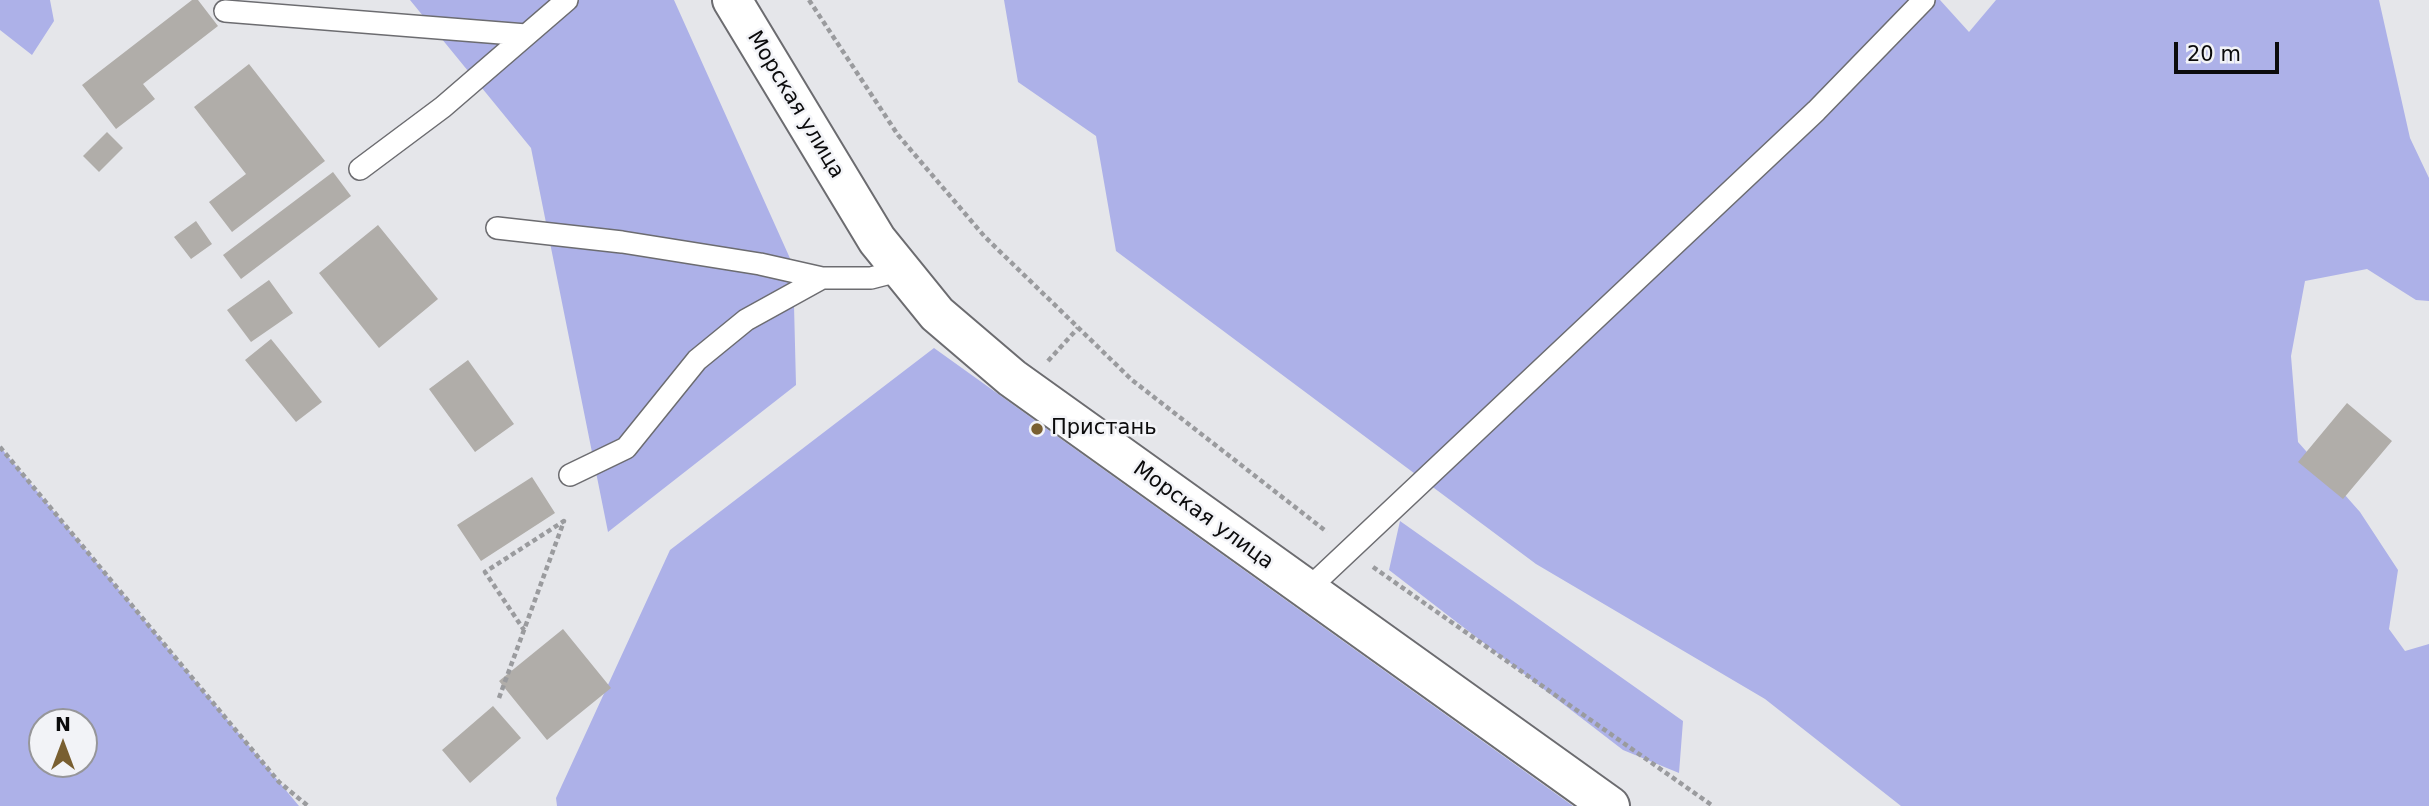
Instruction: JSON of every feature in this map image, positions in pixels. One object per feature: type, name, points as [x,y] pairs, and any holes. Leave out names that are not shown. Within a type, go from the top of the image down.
[{"type":"street","name":"Морская улица","points":[[732,0],[877,240],[937,314],[1012,378],[1610,806]]},
{"type":"lane","points":[[360,169],[443,107],[567,0]]},
{"type":"lane","points":[[1306,591],[1816,111],[1924,0]]},
{"type":"lane","points":[[225,11],[526,35]]},
{"type":"lane","points":[[497,228],[622,242],[760,264],[822,278],[872,278],[902,270]]},
{"type":"lane","points":[[570,475],[626,448],[697,360],[746,320],[822,278]]},
{"type":"path","points":[[809,0],[898,135],[985,237],[1132,380],[1349,549],[1713,806]]},
{"type":"path","points":[[0,447],[279,782],[308,806]]},
{"type":"path","points":[[499,698],[564,522],[485,572],[524,629]]},
{"type":"shaded area","points":[[0,0],[50,0],[54,21],[32,55],[0,30]]},
{"type":"shaded area","points":[[410,0],[674,0],[793,265],[796,385],[608,532],[531,148]]},
{"type":"shaded area","points":[[1004,0],[1940,0],[1969,32],[1996,0],[2379,0],[2410,138],[2429,178],[2429,301],[2416,300],[2367,269],[2305,281],[2291,356],[2298,442],[2360,512],[2398,570],[2389,629],[2405,651],[2429,644],[2429,806],[1901,806],[1765,699],[1536,564],[1116,251],[1096,136],[1018,82]]},
{"type":"shaded area","points":[[934,348],[1573,806],[557,806],[556,798],[670,550]]},
{"type":"shaded area","points":[[0,446],[5,453],[299,806],[0,806]]},
{"type":"shaded area","points":[[1400,521],[1683,721],[1679,773],[1623,750],[1389,570]]},
{"type":"building","points":[[192,0],[198,0],[218,26],[143,84],[155,99],[116,129],[82,85]]},
{"type":"building","points":[[249,64],[325,161],[232,232],[209,202],[246,174],[194,107]]},
{"type":"building","points":[[107,132],[123,148],[99,172],[83,156]]},
{"type":"building","points":[[333,172],[351,196],[241,279],[223,255]]},
{"type":"building","points":[[196,221],[212,244],[191,259],[174,237]]},
{"type":"building","points":[[378,225],[438,299],[379,348],[319,273]]},
{"type":"building","points":[[269,280],[293,313],[251,342],[227,310]]},
{"type":"building","points":[[271,339],[322,402],[296,422],[245,360]]},
{"type":"building","points":[[468,360],[514,424],[475,452],[429,389]]},
{"type":"building","points":[[2347,403],[2392,441],[2343,499],[2298,462]]},
{"type":"building","points":[[532,477],[555,513],[481,561],[457,525]]},
{"type":"building","points":[[563,629],[611,688],[547,740],[499,681]]},
{"type":"building","points":[[493,706],[521,738],[470,783],[442,750]]},
{"type":"place","name":"Пристань","points":[[1037,429]]}]
